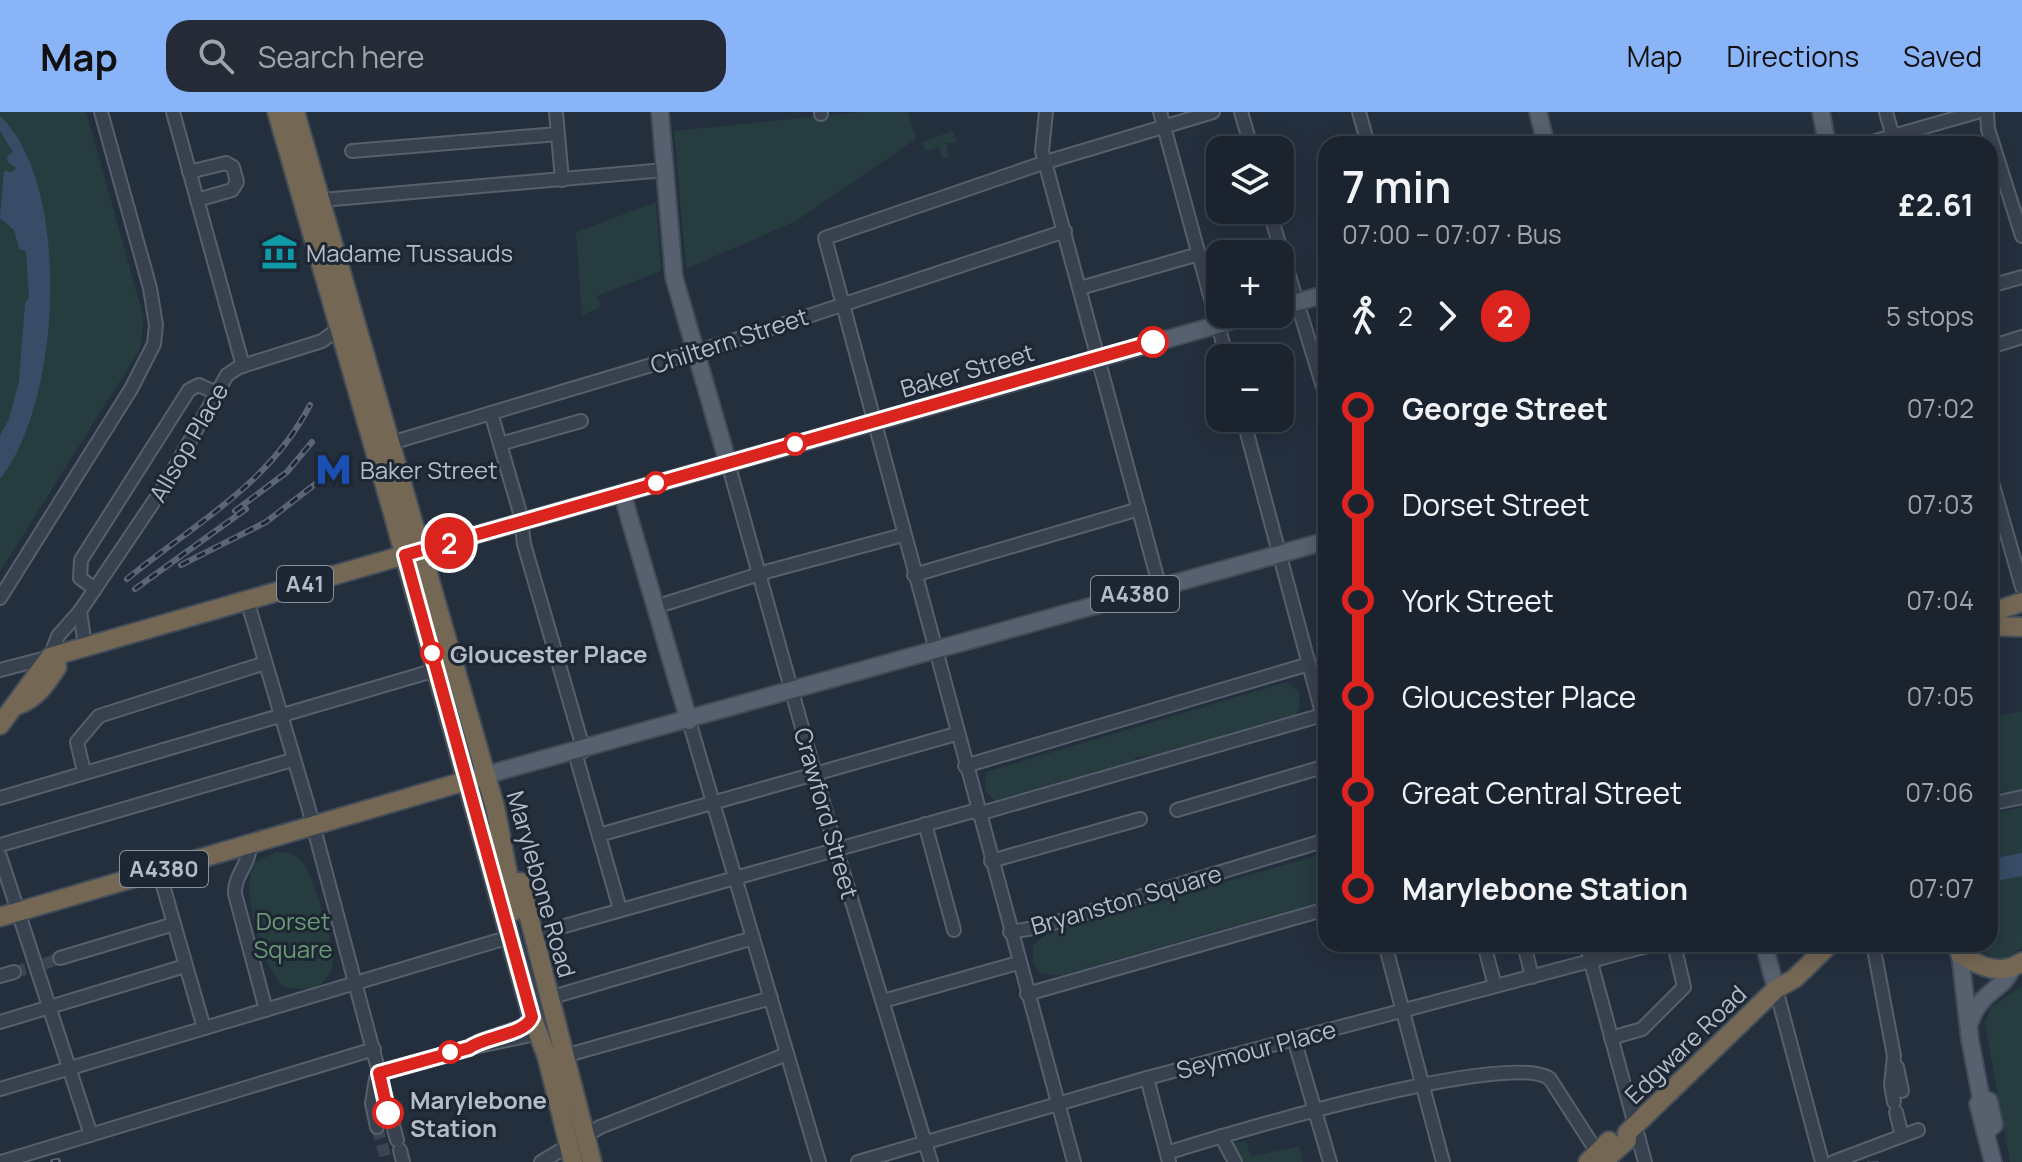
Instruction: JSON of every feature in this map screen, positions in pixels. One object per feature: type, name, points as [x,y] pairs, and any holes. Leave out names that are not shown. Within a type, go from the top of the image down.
[{"type":"highway","name":"Marylebone Road","points":[[277,112],[341,327],[486,775],[504,855],[516,870],[536,934],[549,998],[555,1056],[576,1148],[592,1162]]},
{"type":"highway","name":"Marylebone Road","points":[[295,112],[391,443],[436,670],[532,1017],[539,1037],[555,1056]]},
{"type":"highway","name":"Baker Street","points":[[53,657],[413,553]]},
{"type":"highway","points":[[1998,610],[2022,602]]},
{"type":"highway","points":[[1998,626],[2022,627]]},
{"type":"highway","points":[[0,725],[17,705],[22,691],[53,657]]},
{"type":"highway","name":"A4380","points":[[9,914],[486,775]]},
{"type":"highway","points":[[504,855],[514,903],[510,937]]},
{"type":"highway","points":[[536,934],[530,939],[528,949],[555,1056]]},
{"type":"highway","name":"Edgware Road","points":[[1596,1159],[1627,1140],[1631,1129],[1776,989],[1787,971],[1806,952]]},
{"type":"highway","name":"Edgware Road","points":[[1776,989],[1794,979],[1822,952]]},
{"type":"highway","points":[[1963,952],[1987,968],[2017,965]]},
{"type":"main road","points":[[660,112],[674,277],[728,463]]},
{"type":"main road","points":[[1538,112],[1545,136]]},
{"type":"main road","points":[[1821,112],[1826,136]]},
{"type":"main road","points":[[1294,302],[1318,296]]},
{"type":"main road","name":"Baker Street","points":[[413,553],[1206,327]]},
{"type":"main road","points":[[622,493],[689,721]]},
{"type":"main road","name":"A4380","points":[[486,775],[580,752],[1318,543]]},
{"type":"main road","points":[[1766,952],[1776,989]]},
{"type":"main road","points":[[1959,952],[1981,1098],[1989,1101],[1994,1125],[1985,1129],[1993,1162]]},
{"type":"main road","points":[[1969,1027],[1979,1001],[2008,978],[2017,965]]},
{"type":"street","points":[[0,598],[131,389],[154,344],[156,325],[150,288],[101,112]]},
{"type":"street","points":[[173,112],[243,366]]},
{"type":"street","points":[[556,112],[562,180]]},
{"type":"street","points":[[1046,112],[1042,151],[1160,588]]},
{"type":"street","points":[[1160,112],[1206,280]]},
{"type":"street","points":[[1010,932],[825,238],[1046,162],[1213,112]]},
{"type":"street","points":[[1241,112],[1248,136]]},
{"type":"street","points":[[1359,112],[1366,136]]},
{"type":"street","points":[[1886,112],[1893,136]]},
{"type":"street","points":[[1906,136],[1977,112]]},
{"type":"street","points":[[1987,112],[1990,136]]},
{"type":"street","points":[[352,151],[558,134]]},
{"type":"street","points":[[1998,160],[2022,236]]},
{"type":"street","points":[[189,172],[226,163],[233,167],[237,177],[232,190],[197,200]]},
{"type":"street","points":[[322,200],[665,170]]},
{"type":"street","name":"Chiltern Street","points":[[391,443],[695,351],[1065,231]]},
{"type":"street","points":[[1080,288],[1199,254]]},
{"type":"street","points":[[1998,284],[2022,277]]},
{"type":"street","points":[[1294,319],[1318,377]]},
{"type":"street","name":"Allsop Place","points":[[53,657],[58,636],[80,611],[165,485],[225,376],[243,366],[322,341],[341,327]]},
{"type":"street","points":[[1998,344],[2022,337]]},
{"type":"street","points":[[95,589],[80,578],[81,560],[189,390],[198,385],[216,393]]},
{"type":"street","points":[[491,413],[620,909]]},
{"type":"street","points":[[500,444],[581,421]]},
{"type":"street","points":[[1247,432],[1318,694]]},
{"type":"street","name":"Crawford Street","points":[[728,463],[836,849],[931,1162]]},
{"type":"street","points":[[1998,503],[2022,587]]},
{"type":"street","points":[[914,575],[1139,509]]},
{"type":"street","points":[[655,607],[760,574],[903,535]]},
{"type":"street","points":[[2008,539],[2022,535]]},
{"type":"street","points":[[247,600],[308,806],[310,827],[400,1151]]},
{"type":"street","points":[[80,611],[85,646]]},
{"type":"street","name":"Baker Street","points":[[0,670],[53,657]]},
{"type":"street","points":[[84,772],[77,742],[96,717],[265,663]]},
{"type":"street","points":[[965,766],[1309,664]]},
{"type":"street","points":[[0,798],[436,670]]},
{"type":"street","points":[[536,934],[1318,716]]},
{"type":"street","points":[[689,721],[819,1162]]},
{"type":"street","points":[[599,835],[956,734]]},
{"type":"street","points":[[0,845],[292,760]]},
{"type":"street","points":[[1177,810],[1318,768]]},
{"type":"street","points":[[1998,802],[2022,797]]},
{"type":"street","points":[[991,861],[1140,819]]},
{"type":"street","points":[[925,824],[954,930]]},
{"type":"street","name":"Bryanston Square","points":[[1074,1162],[1010,932],[1040,927],[1318,842]]},
{"type":"street","points":[[250,845],[247,862],[235,882],[235,894],[266,1010]]},
{"type":"street","points":[[0,856],[9,914],[48,1008],[91,1135]]},
{"type":"street","points":[[159,871],[204,1028]]},
{"type":"street","points":[[1027,994],[1318,911]]},
{"type":"street","points":[[60,958],[174,924]]},
{"type":"street","points":[[0,1089],[510,937]]},
{"type":"street","points":[[549,998],[753,938]]},
{"type":"street","points":[[1387,952],[1443,1162]]},
{"type":"street","points":[[1486,952],[1495,986]]},
{"type":"street","points":[[1526,952],[1532,977]]},
{"type":"street","points":[[1588,952],[1631,1129],[1645,1162]]},
{"type":"street","name":"Seymour Place","points":[[858,1162],[1147,1078],[1626,952]]},
{"type":"street","points":[[1611,1038],[1642,1029],[1684,987],[1676,952]]},
{"type":"street","points":[[1874,952],[1902,1091]]},
{"type":"street","points":[[883,1001],[1018,963]]},
{"type":"street","points":[[0,1022],[185,966]]},
{"type":"street","points":[[0,976],[30,968]]},
{"type":"street","points":[[1776,989],[1822,1162]]},
{"type":"street","points":[[555,1056],[771,998]]},
{"type":"street","points":[[469,1048],[482,1040],[526,1025],[532,1017]]},
{"type":"street","points":[[379,1073],[469,1048],[531,1035],[539,1037]]},
{"type":"street","points":[[1294,1039],[1330,1162]]},
{"type":"street","points":[[1,1162],[374,1049]]},
{"type":"street","points":[[541,1162],[576,1148],[606,1124],[787,1054]]},
{"type":"street","points":[[1894,1056],[1895,1107],[1902,1136]]},
{"type":"street","points":[[1147,1078],[1166,1159],[1221,1136],[1420,1084],[1475,1073],[1522,1071],[1546,1075],[1596,1159]]},
{"type":"street","points":[[377,1127],[372,1103],[379,1073]]},
{"type":"street","points":[[1833,1162],[1871,1155],[1918,1130]]},
{"type":"street","points":[[1221,1136],[1235,1162]]},
{"type":"green space","points":[[0,112],[86,112],[144,318],[140,349],[0,572]]},
{"type":"green space","points":[[861,112],[908,112],[916,139],[796,221],[686,269],[674,131]]},
{"type":"green space","points":[[953,131],[957,143],[946,143],[949,158],[943,158],[939,147],[925,151],[922,142]]},
{"type":"green space","points":[[656,202],[661,271],[597,296],[601,307],[582,315],[576,232]]},
{"type":"green space","points":[[1287,682],[1299,692],[1300,706],[1296,715],[1156,755],[1136,757],[1133,761],[994,801],[985,789],[986,772]]},
{"type":"green space","points":[[2022,711],[2022,789],[1998,793],[1998,716]]},
{"type":"green space","points":[[2022,807],[2022,947],[2004,959],[1994,960],[1987,952],[1998,952],[1998,812]]},
{"type":"green space","name":"Dorset Square","points":[[276,852],[294,855],[305,866],[326,925],[333,962],[331,972],[310,990],[284,987],[276,978],[261,947],[251,908],[250,875],[254,863]]},
{"type":"green space","points":[[1318,855],[1318,902],[1058,976],[1041,973],[1033,963],[1033,946],[1046,934]]},
{"type":"green space","points":[[2022,986],[2022,1162],[2010,1162],[1985,1023],[1991,1007]]},
{"type":"green space","points":[[1246,1141],[1251,1157],[1299,1146],[1303,1162],[1242,1162],[1231,1144]]},
{"type":"water","points":[[0,116],[23,148],[39,191],[48,241],[50,295],[46,349],[36,400],[21,445],[0,479],[0,436],[9,419],[19,381],[25,303],[29,298],[26,251],[19,249],[14,230],[0,218],[4,171],[12,172],[16,168],[8,162],[7,157],[13,152],[0,131]]},
{"type":"water","points":[[2022,853],[2022,876],[1998,880],[1998,858]]},
{"type":"tunnel","points":[[44,964],[60,958]]},
{"type":"tunnel","points":[[14,972],[26,969]]},
{"type":"tunnel","points":[[377,1127],[387,1162]]},
{"type":"railway","points":[[127,579],[252,481],[293,433],[310,405]]},
{"type":"railway","points":[[235,511],[287,472],[312,442]]},
{"type":"railway","points":[[181,565],[266,522],[327,475]]},
{"type":"railway","points":[[135,589],[246,509]]},
{"type":"railway","points":[[53,1162],[58,1161]]},
{"type":"bus line","name":"2","points":[[388,1113],[379,1073],[469,1048],[482,1040],[529,1024],[532,1017],[405,555],[1153,342]]},
{"type":"place","name":"Madame Tussauds","points":[[280,252]]},
{"type":"place","name":"Baker Street","points":[[334,469]]},
{"type":"place","name":"Gloucester Place","points":[[432,653]]},
{"type":"place","name":"Marylebone Station","points":[[388,1113]]}]
